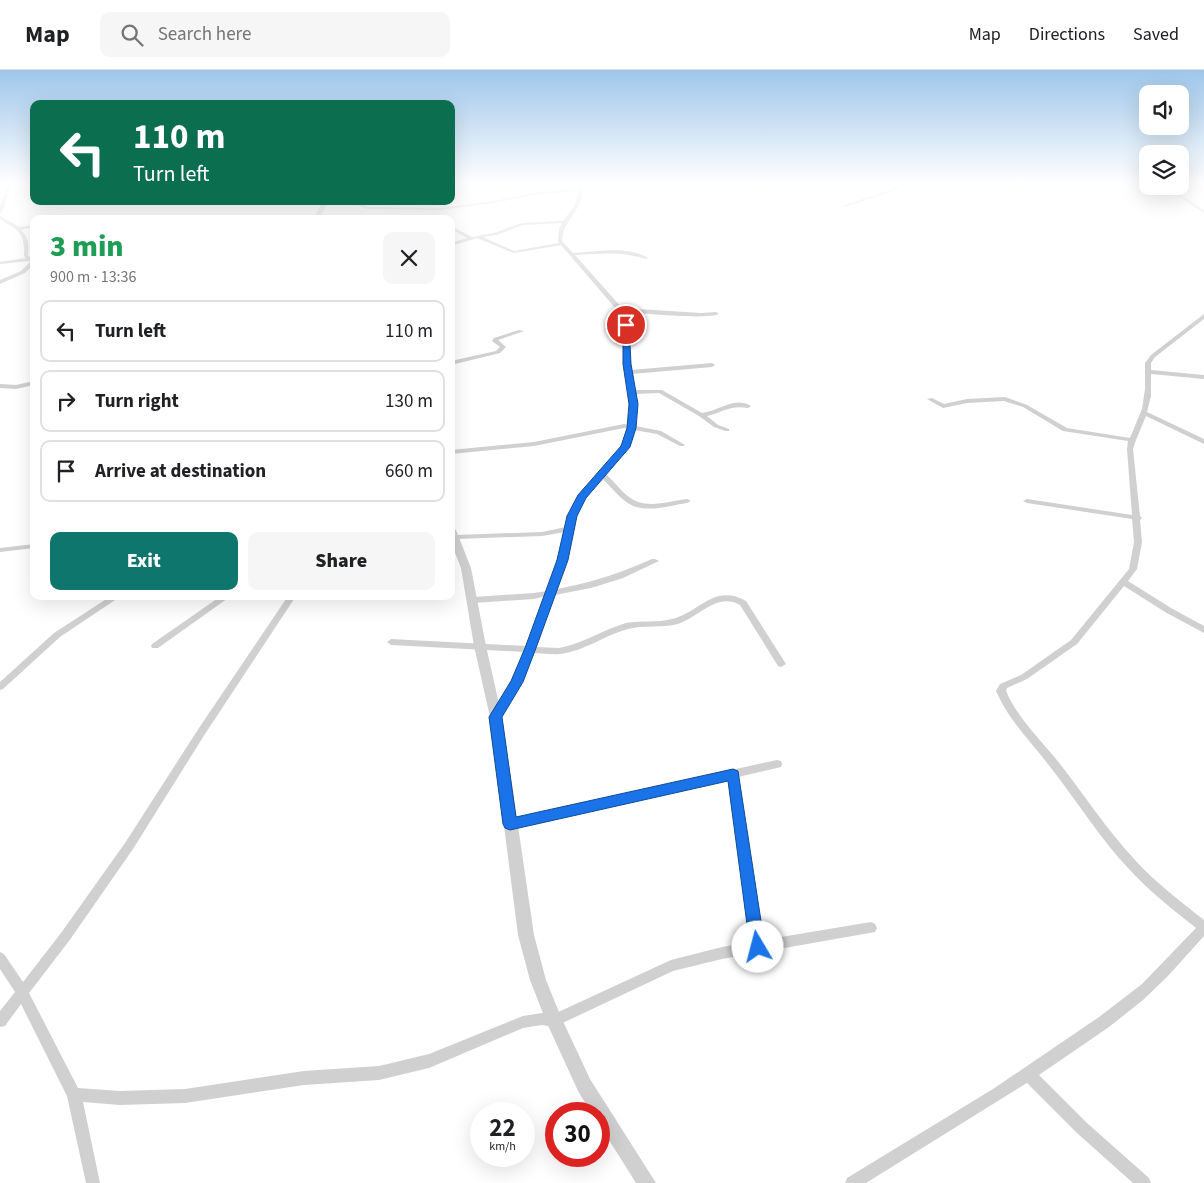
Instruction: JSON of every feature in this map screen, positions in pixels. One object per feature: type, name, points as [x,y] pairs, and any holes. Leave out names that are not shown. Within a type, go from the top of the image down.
[{"type":"street","points":[[21,234],[28,245],[26,256],[30,258]]},
{"type":"street","points":[[464,234],[471,238]]},
{"type":"street","points":[[455,244],[471,238],[495,234]]},
{"type":"street","points":[[496,717],[516,682],[531,648],[562,560],[568,529],[582,497],[626,447],[631,428],[633,392],[627,364],[626,325],[620,310],[561,244],[560,234]]},
{"type":"street","points":[[478,237],[514,252],[561,244]]},
{"type":"street","points":[[570,254],[621,252],[637,254],[646,258]]},
{"type":"street","points":[[0,263],[30,259]]},
{"type":"street","points":[[0,282],[28,269],[30,266]]},
{"type":"street","points":[[620,310],[701,315],[716,314]]},
{"type":"street","points":[[852,1183],[1028,1074],[1139,995],[1204,927],[1144,878],[1111,840],[1055,765],[1030,736],[1004,699],[1001,691],[1003,686],[1024,677],[1074,642],[1133,569],[1138,542],[1138,518],[1131,462],[1132,440],[1144,413],[1149,384],[1148,363],[1153,356],[1204,316]]},
{"type":"street","points":[[455,362],[498,352],[503,347],[495,341],[496,339],[521,331]]},
{"type":"street","points":[[629,372],[712,365]]},
{"type":"street","points":[[1148,372],[1204,377]]},
{"type":"street","points":[[0,386],[16,387],[30,385]]},
{"type":"street","points":[[633,392],[660,391],[716,426],[727,430]]},
{"type":"street","points":[[930,399],[943,406],[967,401],[1005,399],[1024,406],[1065,430],[1132,440]]},
{"type":"street","points":[[701,415],[707,415],[732,404],[748,406]]},
{"type":"street","points":[[1144,413],[1155,416],[1204,442]]},
{"type":"street","points":[[455,452],[534,444],[624,426],[659,432],[682,445]]},
{"type":"street","points":[[602,474],[629,501],[637,504],[650,506],[687,501]]},
{"type":"street","points":[[1027,501],[1138,518]]},
{"type":"street","points":[[455,534],[542,534],[568,529]]},
{"type":"street","points":[[455,541],[473,600],[480,646],[496,717],[526,935],[538,980],[554,1021],[584,1085],[647,1183]]},
{"type":"street","points":[[0,550],[30,546]]},
{"type":"street","points":[[473,600],[534,596],[591,585],[620,576],[655,561]]},
{"type":"street","points":[[1124,582],[1204,630]]},
{"type":"street","points":[[391,642],[559,651],[576,648],[615,630],[629,626],[677,621],[711,602],[730,598],[738,599],[743,604],[781,664]]},
{"type":"street","points":[[0,687],[57,635],[111,600]]},
{"type":"street","points":[[155,646],[221,600]]},
{"type":"street","points":[[0,1021],[65,937],[129,846],[202,731],[289,600]]},
{"type":"street","points":[[510,824],[777,764]]},
{"type":"street","points":[[733,775],[758,947]]},
{"type":"street","points":[[74,1095],[120,1098],[185,1096],[304,1078],[379,1073],[429,1061],[523,1022],[542,1019],[554,1021],[671,966],[758,947],[871,928]]},
{"type":"street","points":[[0,958],[22,992],[74,1095],[93,1183]]},
{"type":"street","points":[[1028,1074],[1082,1128],[1144,1183]]},
{"type":"route","points":[[626,325],[627,364],[634,404],[626,447],[582,497],[572,516],[562,560],[531,648],[516,682],[496,717],[510,824],[733,775],[758,947]]}]
